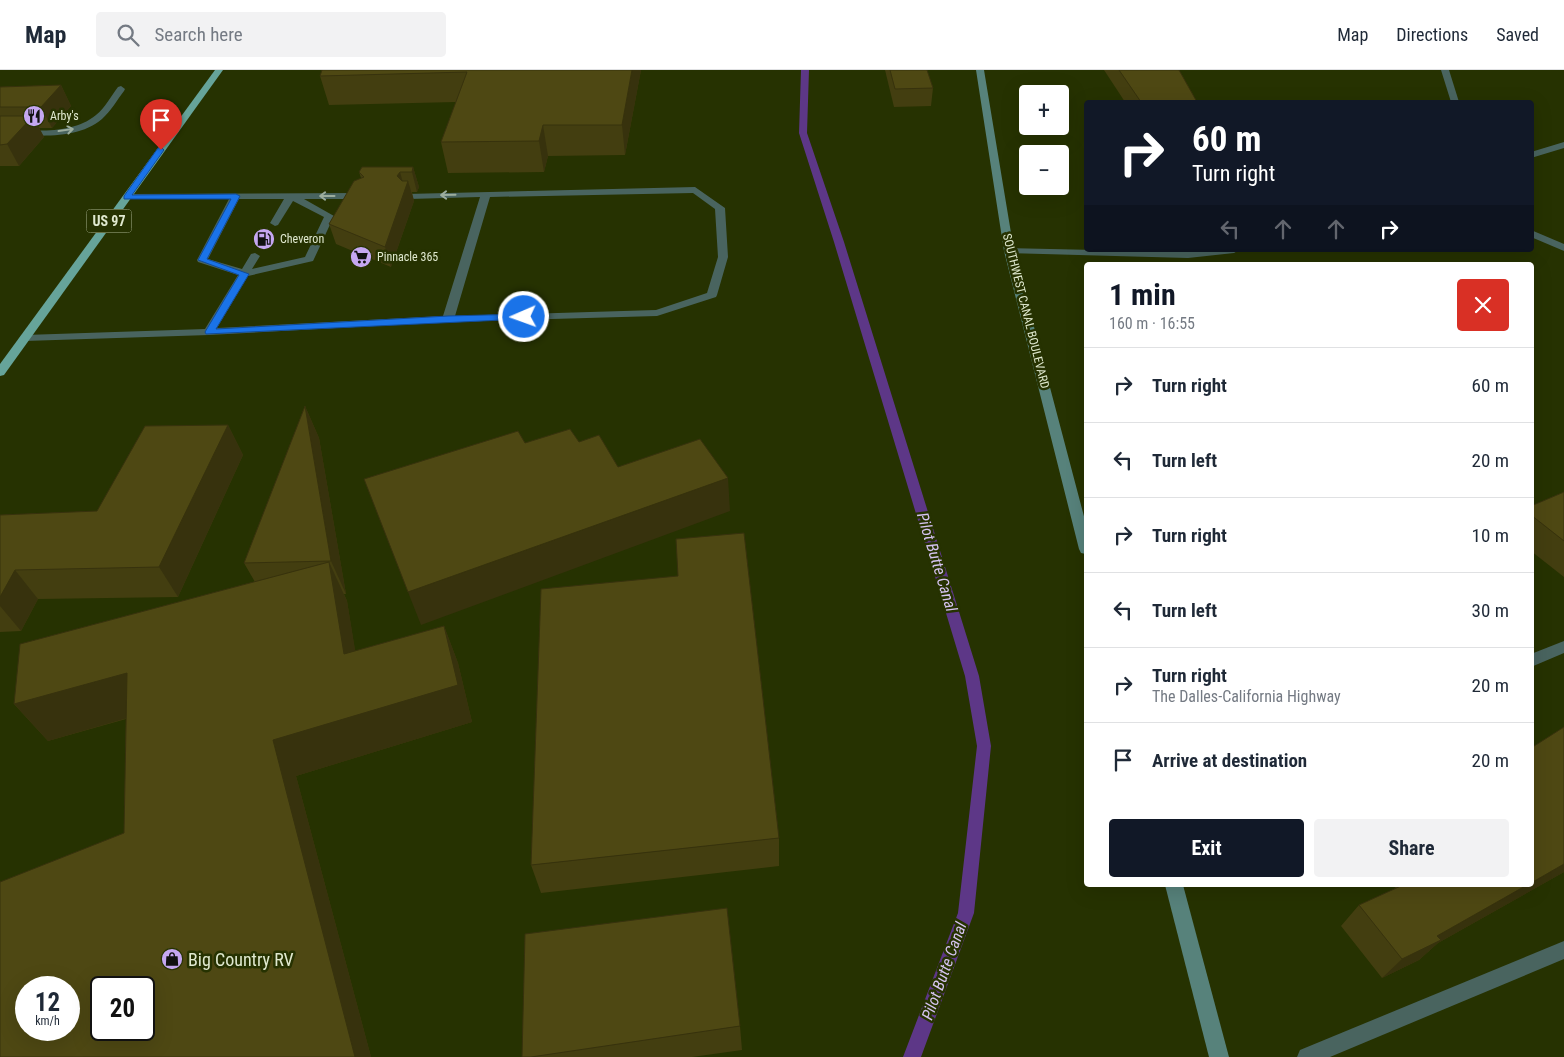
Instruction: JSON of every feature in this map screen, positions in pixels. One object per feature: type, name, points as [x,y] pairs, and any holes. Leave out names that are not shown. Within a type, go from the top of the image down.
[{"type":"highway","name":"US 97","points":[[0,372],[218,70]]},
{"type":"main road","name":"SOUTHWEST CANAL BOULEVARD","points":[[980,70],[1009,251],[1084,541]]},
{"type":"main road","points":[[1175,887],[1219,1057]]},
{"type":"street","points":[[1445,70],[1454,100]]},
{"type":"street","points":[[0,132],[54,132],[75,129],[99,118],[121,89]]},
{"type":"street","points":[[1534,154],[1564,145]]},
{"type":"street","points":[[25,338],[209,332],[448,319],[657,313],[712,295],[722,257],[720,208],[695,190],[409,196]]},
{"type":"street","points":[[448,319],[486,194]]},
{"type":"street","points":[[236,196],[202,260],[244,274],[309,259],[329,216],[291,196]]},
{"type":"street","points":[[275,223],[291,196]]},
{"type":"street","points":[[127,197],[363,196]]},
{"type":"street","points":[[1534,234],[1564,248]]},
{"type":"street","points":[[1009,251],[1188,255],[1216,252]]},
{"type":"street","points":[[209,332],[256,256]]},
{"type":"street","points":[[1534,660],[1564,647]]},
{"type":"street","points":[[1307,1057],[1564,950]]},
{"type":"building","points":[[322,70],[632,70],[622,125],[543,125],[539,141],[441,142],[467,72],[320,76]]},
{"type":"building","points":[[890,70],[927,70],[933,88],[895,89]]},
{"type":"building","points":[[1119,70],[1179,70],[1196,100],[1140,100]]},
{"type":"building","points":[[61,85],[41,107],[0,107],[0,87]]},
{"type":"building","points":[[0,116],[33,116],[7,144],[0,145]]},
{"type":"building","points":[[362,167],[413,167],[412,172],[400,172],[397,176],[402,181],[408,181],[385,247],[329,224],[354,181],[364,177],[359,172]]},
{"type":"building","points":[[305,406],[331,561],[244,563]]},
{"type":"building","points":[[228,425],[159,567],[15,570],[0,597],[0,515],[97,511],[145,426]]},
{"type":"building","points":[[570,429],[579,442],[599,435],[618,467],[700,439],[728,478],[408,592],[364,479],[518,431],[525,443]]},
{"type":"building","points":[[1564,492],[1564,541],[1534,517],[1534,505]]},
{"type":"building","points":[[744,533],[779,838],[531,865],[541,589],[678,576],[676,539]]},
{"type":"building","points":[[329,562],[344,654],[444,626],[458,685],[273,740],[355,1057],[0,1057],[0,882],[124,833],[127,673],[14,704],[20,644]]},
{"type":"building","points":[[1564,727],[1564,864],[1534,881],[1534,746]]},
{"type":"building","points":[[1399,887],[1523,887],[1437,936],[1441,940],[1402,959],[1359,905]]},
{"type":"building","points":[[727,908],[740,1026],[522,1057],[525,934]]},
{"type":"waterway","name":"Pilot Butte Canal","points":[[805,70],[803,133],[839,242],[972,676],[984,746],[966,913],[912,1057]]},
{"type":"place","name":"Arby's","points":[[34,116]]},
{"type":"place","name":"Cheveron","points":[[264,239]]},
{"type":"place","name":"Pinnacle 365","points":[[361,257]]},
{"type":"place","name":"Big Country RV","points":[[172,959]]},
{"type":"route","points":[[161,150],[127,197],[236,196],[202,260],[244,274],[209,332],[448,319],[524,317]]}]
